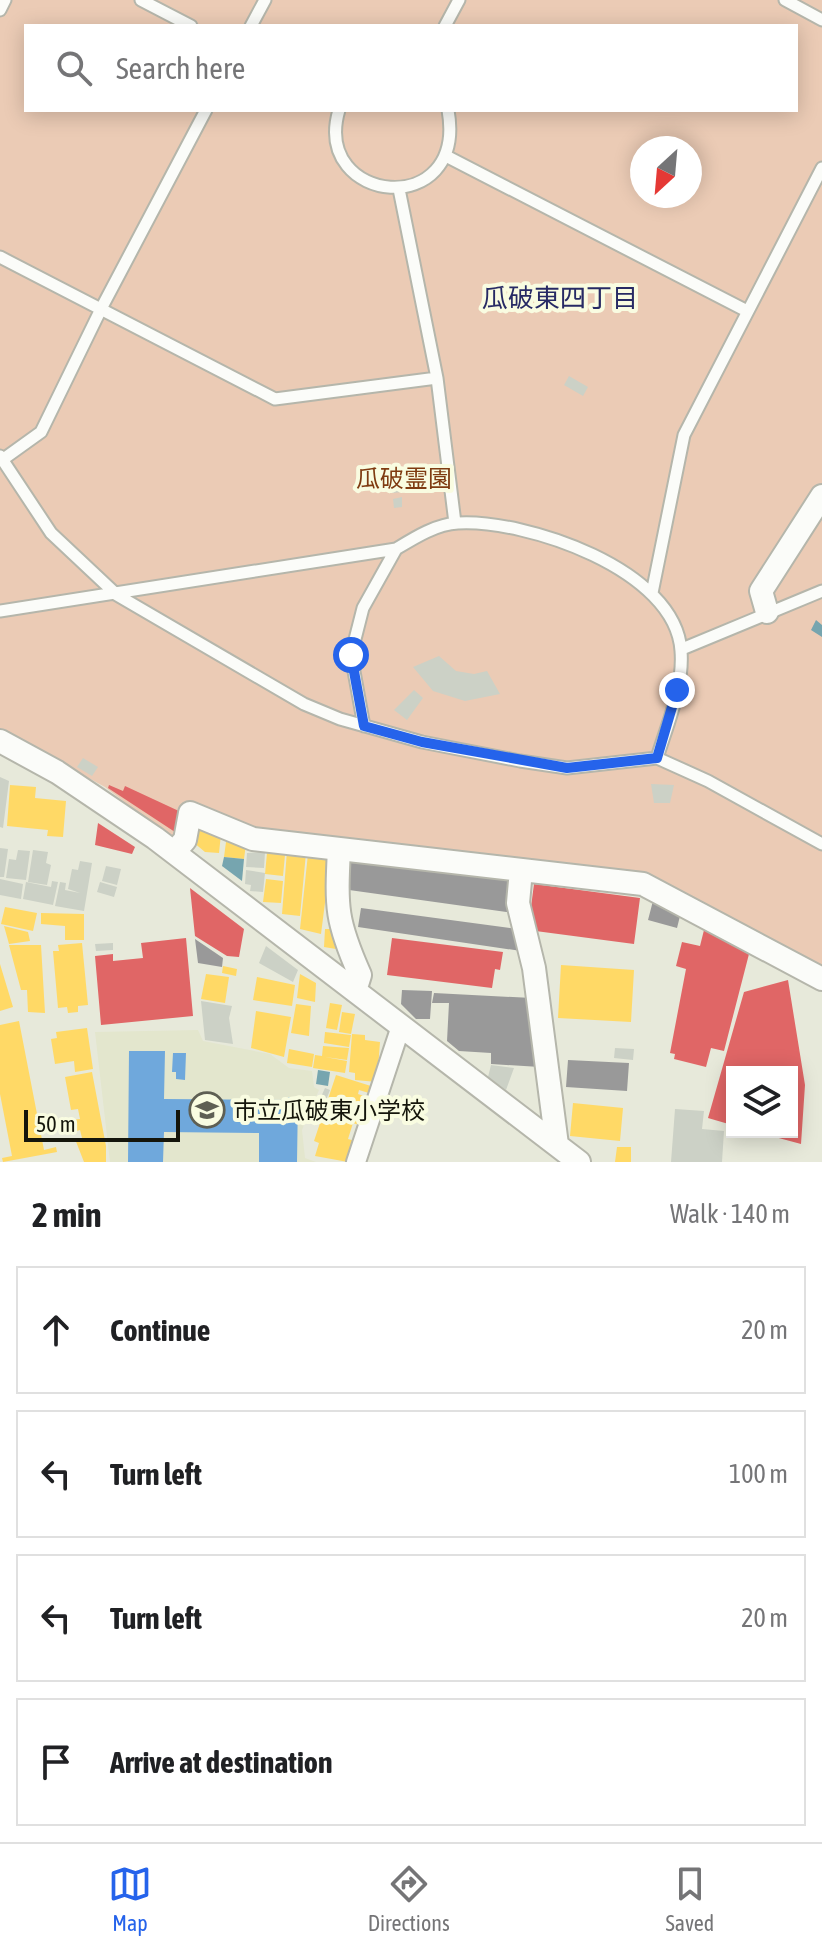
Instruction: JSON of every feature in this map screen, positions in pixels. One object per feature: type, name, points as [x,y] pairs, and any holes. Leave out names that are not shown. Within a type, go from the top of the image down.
[{"type":"street","points":[[767,612],[761,591],[822,496]]},
{"type":"street","points":[[0,741],[57,772],[174,852],[579,1162]]},
{"type":"street","points":[[174,852],[185,840],[190,813],[253,839],[643,884],[822,979]]},
{"type":"street","points":[[339,849],[336,910],[343,937],[360,975],[355,991]]},
{"type":"street","points":[[521,870],[518,903],[534,968],[557,1145]]},
{"type":"street","points":[[356,1162],[401,1026]]},
{"type":"lane","points":[[0,10],[5,0]]},
{"type":"lane","points":[[141,0],[187,24]]},
{"type":"lane","points":[[252,24],[265,0]]},
{"type":"lane","points":[[446,24],[459,0]]},
{"type":"lane","points":[[785,0],[822,20]]},
{"type":"lane","points":[[205,112],[102,307],[41,432],[1,458],[51,533],[117,595],[304,704],[364,726],[422,742],[567,768],[657,758],[708,781],[822,844]]},
{"type":"lane","points":[[338,112],[335,124],[336,145],[346,165],[364,181],[399,189],[422,182],[438,169],[452,138],[448,112]]},
{"type":"lane","points":[[446,156],[747,311]]},
{"type":"lane","points":[[652,593],[684,435],[822,168]]},
{"type":"lane","points":[[399,189],[437,378],[455,523]]},
{"type":"lane","points":[[0,257],[275,399],[437,378]]},
{"type":"lane","points":[[0,611],[396,549],[422,534],[455,523],[506,525],[592,554],[630,575],[652,593],[670,620],[682,649],[677,690],[657,758]]},
{"type":"lane","points":[[364,726],[351,655],[363,608],[396,549]]},
{"type":"lane","points":[[682,649],[822,591]]},
{"type":"shaded area","name":"市立瓜破東小学校","points":[[198,1030],[203,1041],[270,1054],[289,1068],[312,1071],[314,1087],[319,1090],[302,1130],[305,1158],[316,1162],[110,1162],[95,1032]]},
{"type":"green space","name":"瓜破霊園","points":[[0,0],[822,0],[822,970],[645,877],[256,832],[174,840],[105,787],[0,730]]},
{"type":"building: Homes","points":[[10,785],[36,787],[35,798],[66,801],[63,837],[47,836],[48,830],[7,826]]},
{"type":"building: Homes","points":[[197,828],[221,834],[219,853],[205,852],[193,842]]},
{"type":"building: Homes","points":[[226,842],[246,844],[244,859],[224,857]]},
{"type":"building: Homes","points":[[287,851],[306,853],[300,916],[282,914]]},
{"type":"building: Homes","points":[[267,853],[285,855],[283,876],[265,874]]},
{"type":"building: Homes","points":[[308,854],[331,856],[321,934],[300,929]]},
{"type":"building: Homes","points":[[266,879],[283,881],[281,903],[263,902]]},
{"type":"building: Homes","points":[[5,907],[37,913],[33,931],[1,924]]},
{"type":"building: Homes","points":[[41,913],[84,914],[84,940],[65,940],[65,926],[41,924]]},
{"type":"building: Homes","points":[[4,926],[28,932],[30,941],[9,944]]},
{"type":"building: Homes","points":[[325,929],[330,929],[336,949],[324,947]]},
{"type":"building: Homes","points":[[82,943],[88,1005],[78,1006],[78,1012],[68,1013],[67,1007],[58,1008],[53,951],[59,951],[58,945]]},
{"type":"building: Homes","points":[[9,945],[41,945],[45,1013],[28,1012],[27,990],[21,990]]},
{"type":"building: Homes","points":[[0,964],[13,1007],[0,1011]]},
{"type":"building: Homes","points":[[561,965],[634,970],[631,1022],[558,1018]]},
{"type":"building: Homes","points":[[223,966],[237,969],[236,976],[222,973]]},
{"type":"building: Homes","points":[[206,974],[229,977],[225,1003],[201,999]]},
{"type":"building: Homes","points":[[300,974],[316,983],[315,1002],[297,998]]},
{"type":"building: Homes","points":[[257,977],[295,985],[292,1006],[253,1000]]},
{"type":"building: Homes","points":[[330,1003],[342,1005],[337,1030],[326,1028]]},
{"type":"building: Homes","points":[[296,1004],[311,1006],[309,1036],[291,1033]]},
{"type":"building: Homes","points":[[256,1011],[291,1017],[284,1057],[251,1048]]},
{"type":"building: Homes","points":[[342,1012],[355,1014],[351,1034],[339,1032]]},
{"type":"building: Homes","points":[[19,1021],[44,1150],[56,1147],[57,1152],[3,1162],[2,1158],[12,1156],[0,1094],[0,1025]]},
{"type":"building: Homes","points":[[87,1028],[93,1069],[75,1072],[74,1061],[55,1064],[51,1039],[57,1038],[56,1032]]},
{"type":"building: Homes","points":[[325,1032],[351,1035],[349,1047],[324,1043]]},
{"type":"building: Homes","points":[[352,1034],[365,1035],[365,1040],[380,1042],[377,1082],[355,1080],[355,1073],[349,1072]]},
{"type":"building: Homes","points":[[323,1046],[349,1048],[347,1060],[325,1057],[347,1061],[345,1073],[313,1068],[315,1055],[322,1056]]},
{"type":"building: Homes","points":[[289,1049],[314,1054],[312,1067],[287,1063]]},
{"type":"building: Homes","points":[[92,1072],[106,1146],[106,1162],[84,1162],[75,1139],[82,1138],[80,1130],[73,1132],[70,1120],[80,1119],[78,1109],[71,1110],[65,1077]]},
{"type":"building: Homes","points":[[336,1075],[374,1087],[372,1094],[359,1090],[358,1094],[364,1096],[361,1106],[368,1109],[362,1126],[353,1123],[348,1139],[355,1141],[348,1162],[315,1156],[319,1143],[314,1141]]},
{"type":"building: Homes","points":[[573,1103],[623,1108],[620,1141],[570,1136]]},
{"type":"building: Homes","points":[[617,1147],[631,1147],[631,1162],[615,1162]]},
{"type":"building: Shops","points":[[109,785],[123,791],[125,786],[181,812],[178,834],[108,788]]},
{"type":"building: Shops","points":[[98,823],[135,847],[132,854],[95,845]]},
{"type":"building: Shops","points":[[534,884],[640,898],[634,944],[528,930]]},
{"type":"building: Shops","points":[[190,888],[244,929],[239,957],[227,956],[195,936]]},
{"type":"building: Shops","points":[[704,930],[749,954],[724,1051],[711,1048],[706,1067],[674,1059],[675,1054],[670,1053],[686,969],[676,966],[682,942],[700,946]]},
{"type":"building: Shops","points":[[186,938],[193,1016],[101,1025],[95,956],[113,954],[113,961],[143,958],[141,943]]},
{"type":"building: Shops","points":[[392,938],[503,952],[500,970],[495,969],[492,988],[387,975]]},
{"type":"building: Shops","points":[[788,980],[805,1085],[801,1144],[779,1138],[798,1138],[798,1066],[726,1066],[726,1123],[708,1118],[744,992]]},
{"type":"building: Schools","points":[[129,1051],[165,1051],[164,1099],[288,1100],[288,1097],[298,1097],[297,1162],[259,1162],[259,1133],[164,1132],[163,1162],[128,1162]]},
{"type":"building: Schools","points":[[173,1053],[186,1053],[185,1080],[176,1079],[176,1072],[172,1072]]},
{"type":"building: Public","points":[[816,620],[822,625],[822,637],[811,630]]},
{"type":"building: Public","points":[[224,857],[244,859],[242,881],[222,866]]},
{"type":"building: Public","points":[[318,1070],[330,1072],[328,1086],[316,1084]]},
{"type":"building: Industry","points":[[350,856],[512,876],[514,913],[342,889]]},
{"type":"building: Industry","points":[[654,897],[681,912],[677,928],[648,920]]},
{"type":"building: Industry","points":[[361,908],[517,929],[521,951],[358,927]]},
{"type":"building: Industry","points":[[195,939],[223,958],[222,967],[198,963]]},
{"type":"building: Industry","points":[[402,990],[432,991],[430,1019],[416,1019],[401,1004]]},
{"type":"building: Industry","points":[[434,993],[532,998],[540,1067],[491,1064],[491,1053],[459,1051],[447,1041],[449,1003],[432,1003]]},
{"type":"building: Industry","points":[[568,1060],[629,1063],[627,1091],[566,1087]]},
{"type":"building: Other","points":[[569,376],[588,387],[583,396],[564,385]]},
{"type":"building: Other","points":[[401,483],[403,492],[392,493],[393,486]]},
{"type":"building: Other","points":[[402,497],[402,507],[394,508],[393,499]]},
{"type":"building: Other","points":[[439,656],[456,671],[474,674],[487,671],[500,694],[465,701],[433,691],[413,667]]},
{"type":"building: Other","points":[[414,690],[423,698],[407,720],[394,710]]},
{"type":"building: Other","points":[[83,758],[98,767],[92,776],[77,767]]},
{"type":"building: Other","points":[[0,777],[9,781],[3,828],[0,827]]},
{"type":"building: Other","points":[[651,784],[674,785],[670,803],[654,803]]},
{"type":"building: Other","points":[[0,848],[8,849],[4,877],[0,877]]},
{"type":"building: Other","points":[[18,850],[30,851],[26,880],[6,878],[9,859],[16,860]]},
{"type":"building: Other","points":[[33,850],[48,852],[46,863],[51,865],[47,885],[28,882]]},
{"type":"building: Other","points":[[265,852],[264,868],[246,867],[247,853]]},
{"type":"building: Other","points":[[80,861],[92,863],[84,911],[55,906],[60,882],[66,883],[65,890],[80,893],[68,889],[72,869],[78,870]]},
{"type":"building: Other","points":[[106,866],[121,869],[117,885],[102,881]]},
{"type":"building: Other","points":[[246,870],[265,873],[263,892],[250,891],[251,885],[245,884]]},
{"type":"building: Other","points":[[0,879],[23,884],[21,899],[0,895]]},
{"type":"building: Other","points":[[52,881],[58,882],[53,905],[23,899],[26,882],[51,887]]},
{"type":"building: Other","points":[[100,882],[117,887],[114,897],[97,892]]},
{"type":"building: Other","points":[[113,943],[113,950],[96,951],[95,944]]},
{"type":"building: Other","points":[[266,946],[298,970],[293,982],[259,963]]},
{"type":"building: Other","points":[[201,1001],[232,1006],[229,1018],[233,1044],[205,1040]]},
{"type":"building: Other","points":[[615,1048],[634,1049],[633,1060],[614,1058]]},
{"type":"building: Other","points":[[491,1065],[514,1068],[506,1090],[488,1077]]},
{"type":"building: Other","points":[[325,1088],[330,1090],[316,1123],[310,1121]]},
{"type":"building: Other","points":[[675,1109],[704,1111],[702,1129],[724,1131],[722,1162],[671,1162]]},
{"type":"place","name":"市立瓜破東小学校","points":[[207,1110]]},
{"type":"district","name":"瓜破東四丁目","points":[[560,298]]},
{"type":"route","points":[[351,655],[364,726],[422,742],[567,768],[657,758],[677,690]]}]
